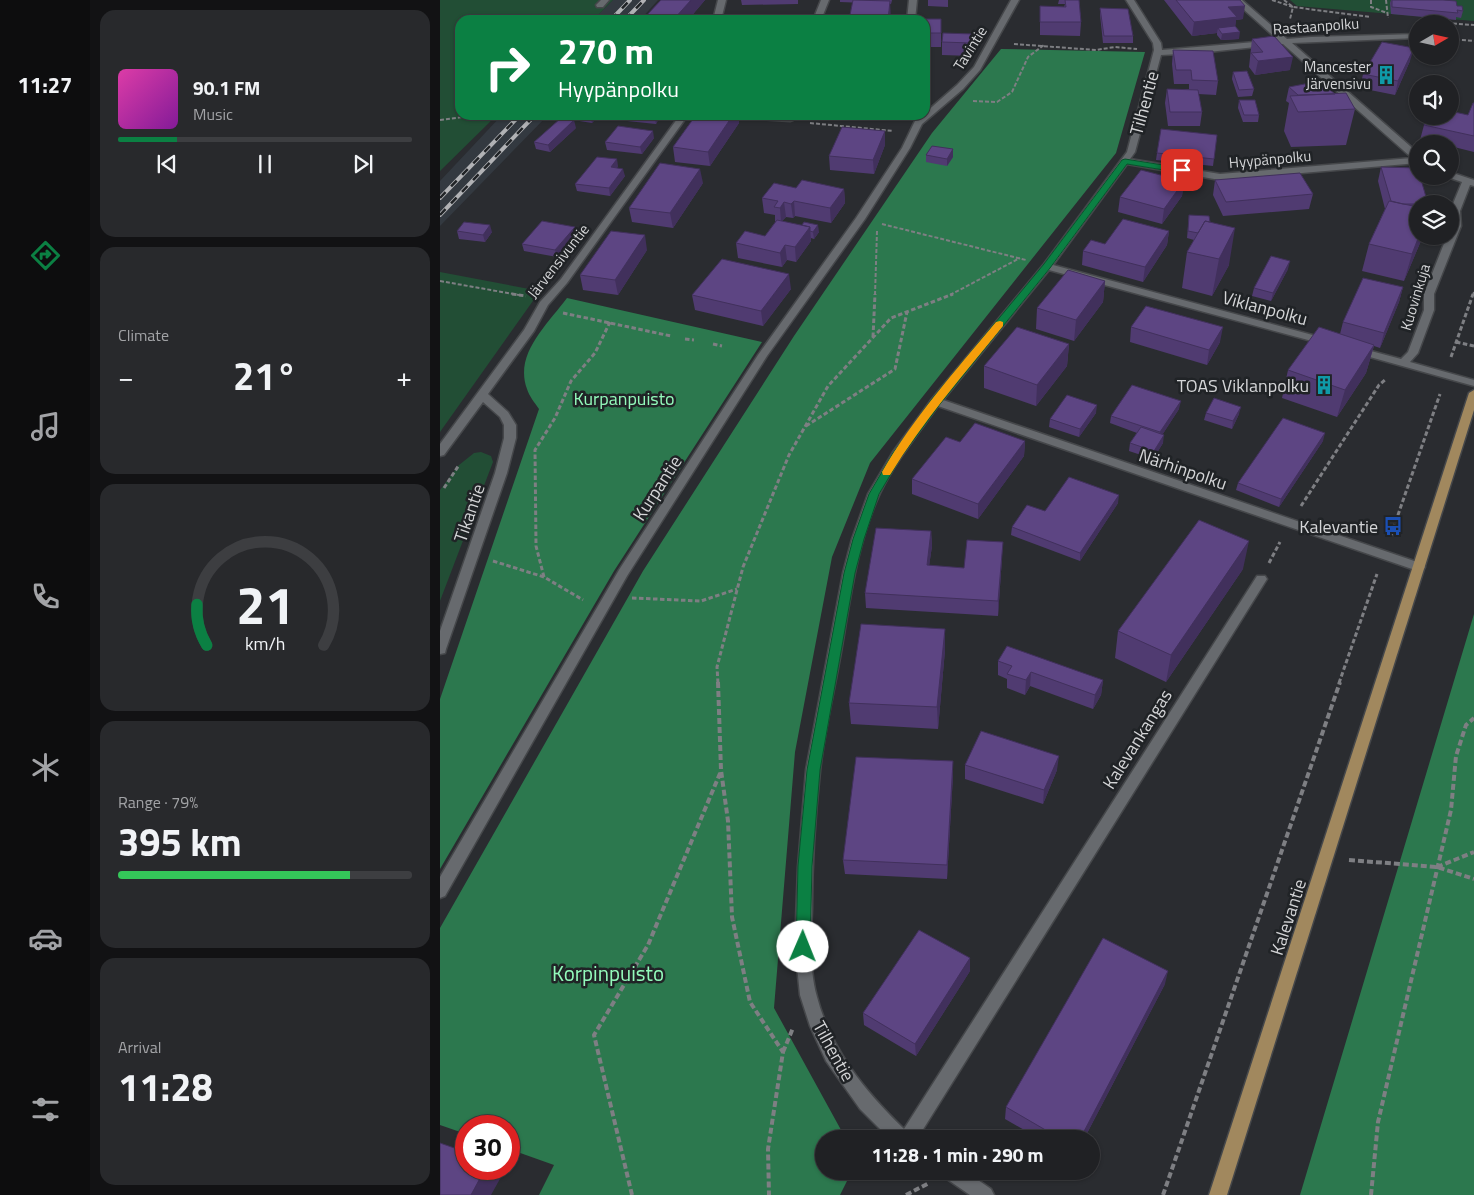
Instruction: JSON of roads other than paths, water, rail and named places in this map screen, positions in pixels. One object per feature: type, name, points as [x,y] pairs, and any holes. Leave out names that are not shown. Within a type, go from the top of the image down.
[{"type":"main road","name":"Kalevantie","points":[[1218,1195],[1474,393]]},
{"type":"street","points":[[718,15],[722,0]]},
{"type":"street","points":[[819,15],[824,0]]},
{"type":"street","points":[[912,15],[913,0]]},
{"type":"street","name":"Tavintie","points":[[930,110],[960,87],[977,68],[1015,0]]},
{"type":"street","name":"Tilhentie","points":[[893,1130],[866,1103],[832,1055],[818,1026],[808,994],[803,947],[805,866],[813,770],[842,608],[858,539],[874,494],[897,455],[936,401],[1047,266],[1131,152],[1157,51],[1157,43],[1130,0]]},
{"type":"street","points":[[1237,0],[1409,151]]},
{"type":"street","name":"Rastaanpolku","points":[[1157,51],[1198,51],[1285,41],[1409,36]]},
{"type":"street","name":"Järvensivuntie","points":[[440,452],[529,331],[537,312],[564,281],[680,120]]},
{"type":"street","name":"Kurpantie","points":[[440,891],[601,610],[777,333],[857,222],[906,148],[916,120]]},
{"type":"street","name":"Hyypänpolku","points":[[1125,162],[1220,176],[1409,160]]},
{"type":"street","name":"Kuovinkuja","points":[[1403,363],[1412,353],[1429,310],[1429,294],[1456,226],[1455,211],[1470,182]]},
{"type":"street","name":"Viklanpolku","points":[[1047,266],[1474,383]]},
{"type":"street","name":"Tikantie","points":[[440,649],[501,473],[510,438],[510,425],[504,415],[482,395]]},
{"type":"street","name":"Närhinpolku","points":[[936,401],[1289,524],[1419,567]]},
{"type":"street","name":"Kalevankangas","points":[[913,1130],[1261,579]]},
{"type":"street","points":[[963,1180],[985,1195]]},
{"type":"railway","points":[[616,15],[630,0]]},
{"type":"railway","points":[[630,15],[644,0]]},
{"type":"railway","points":[[440,198],[515,120]]},
{"type":"railway","points":[[440,215],[530,120]]},
{"type":"place","name":"Mancester Järvensivu","points":[[1386,75]]},
{"type":"place","name":"TOAS Viklanpolku","points":[[1324,385]]},
{"type":"place","name":"Kalevantie","points":[[1393,526]]},
{"type":"park label","name":"Kurpanpuisto","points":[[624,398]]},
{"type":"park label","name":"Korpinpuisto","points":[[608,973]]}]
